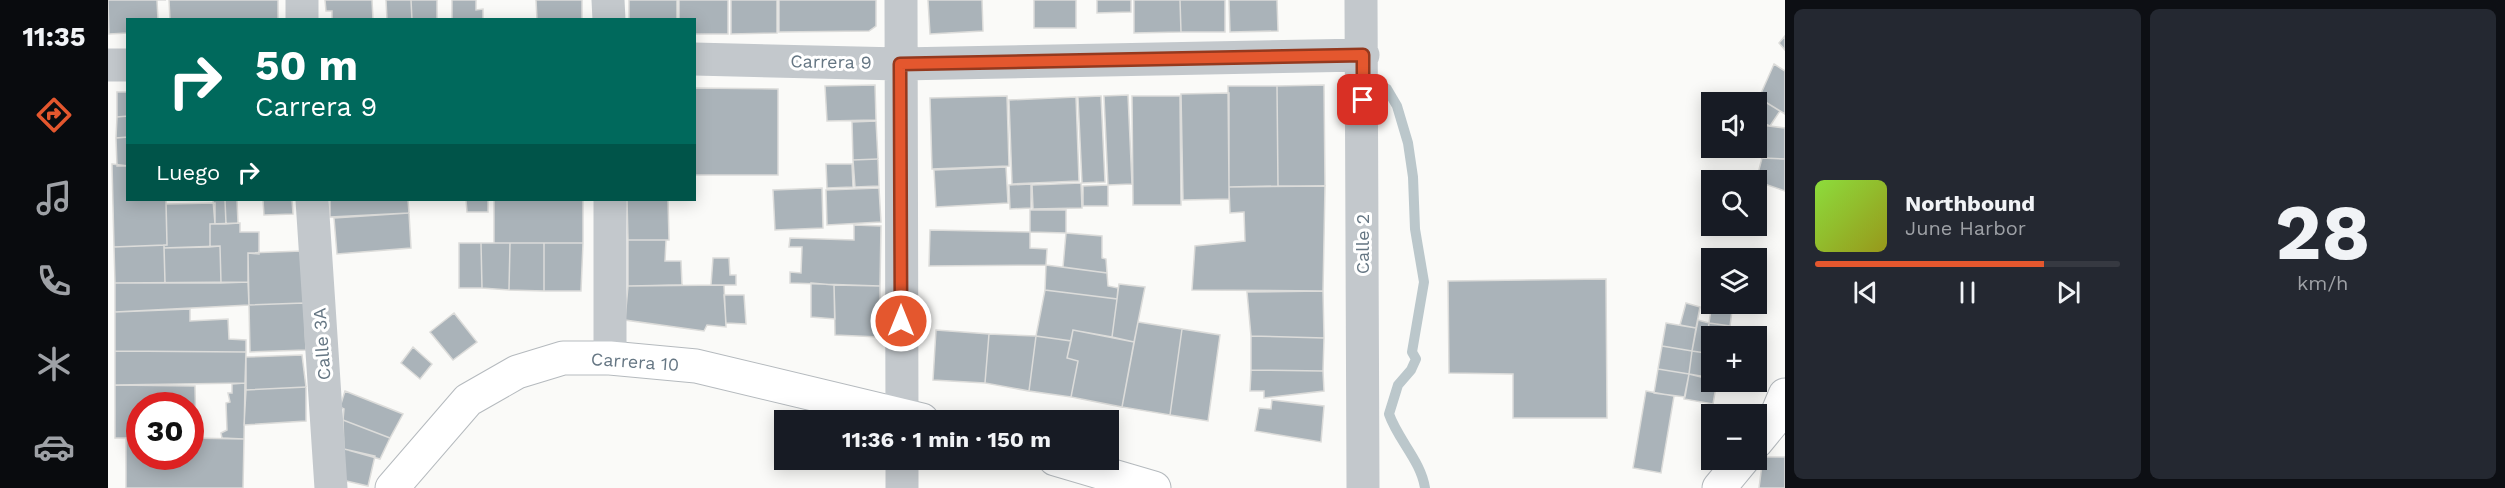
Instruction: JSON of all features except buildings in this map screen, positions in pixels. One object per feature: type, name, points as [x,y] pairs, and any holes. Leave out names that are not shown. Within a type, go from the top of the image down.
[{"type":"main road","name":"Carrera 10","points":[[392,488],[468,400],[518,372],[563,358],[610,358],[696,366],[876,410]]},
{"type":"main road","points":[[1767,428],[1775,418],[1785,395]]},
{"type":"main road","points":[[1093,470],[1154,488]]},
{"type":"main road","points":[[1719,488],[1734,470]]},
{"type":"street","points":[[302,0],[302,18]]},
{"type":"street","points":[[609,0],[609,18]]},
{"type":"street","points":[[901,0],[900,64],[909,410]]},
{"type":"street","name":"Calle 2","points":[[1361,0],[1363,488]]},
{"type":"street","name":"Carrera 9","points":[[696,59],[900,64],[1363,55]]},
{"type":"street","points":[[108,65],[126,65]]},
{"type":"street","name":"Calle 3A","points":[[312,201],[331,488]]},
{"type":"street","points":[[610,201],[610,358]]},
{"type":"street","points":[[902,470],[902,488]]},
{"type":"waterway","points":[[1376,83],[1387,89],[1397,106],[1408,143],[1413,177],[1415,229],[1424,282],[1412,352],[1416,359],[1411,370],[1398,385],[1389,414],[1419,469],[1425,488]]},
{"type":"route","points":[[901,321],[900,64],[1363,55],[1363,100]]}]
